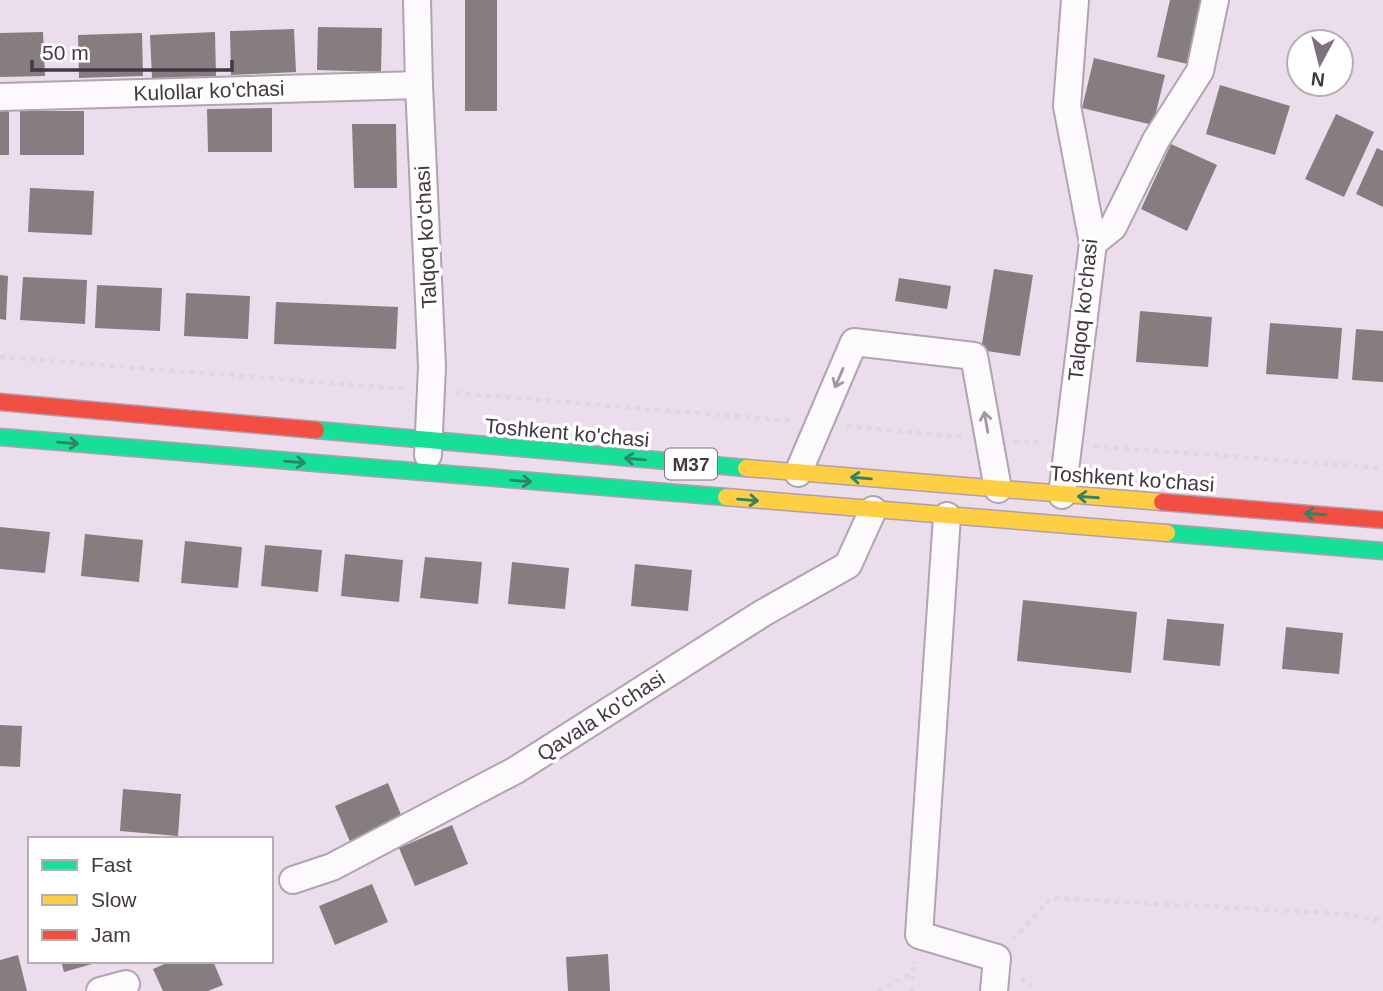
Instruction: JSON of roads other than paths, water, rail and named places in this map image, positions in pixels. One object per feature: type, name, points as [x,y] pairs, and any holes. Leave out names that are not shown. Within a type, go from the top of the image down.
[{"type":"highway","name":"Toshkent ko'chasi","points":[[0,402],[430,442],[1383,520]]},
{"type":"highway","name":"M37","points":[[0,437],[1383,551]]},
{"type":"street","name":"Talqoq ko'chasi","points":[[417,0],[431,391],[426,474]]},
{"type":"street","name":"Talqoq ko'chasi","points":[[1062,495],[1093,243],[1067,106],[1075,0]]},
{"type":"street","points":[[1093,243],[1113,227],[1156,140],[1200,71],[1215,0]]},
{"type":"street","name":"Kulollar ko'chasi","points":[[0,97],[419,85]]},
{"type":"street","points":[[798,473],[854,342],[974,356],[998,489]]},
{"type":"street","name":"Qavala ko'chasi","points":[[293,880],[332,867],[516,770],[763,613],[848,565],[873,510]]},
{"type":"street","points":[[947,516],[919,935],[997,958],[994,991]]},
{"type":"street","points":[[100,991],[126,984]]}]
